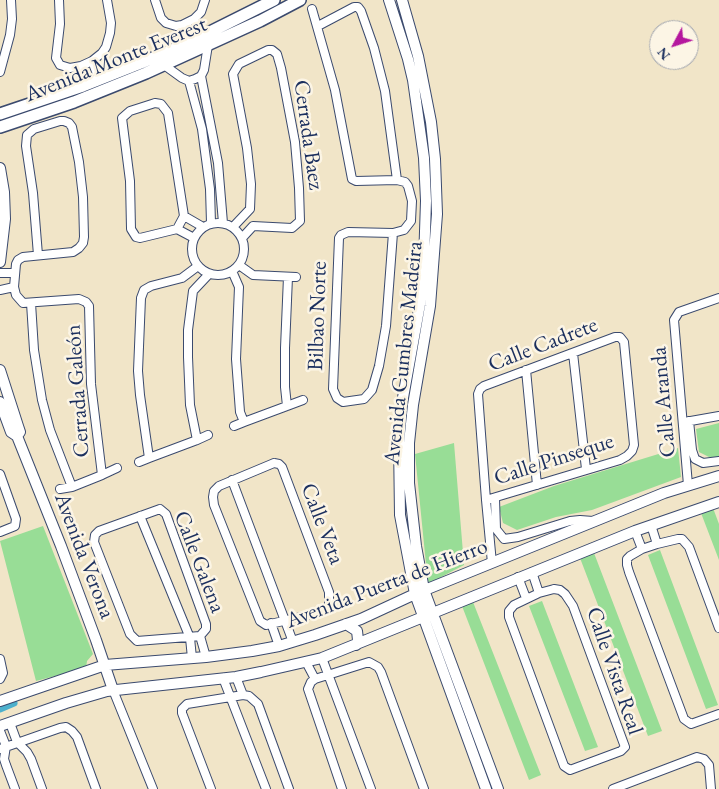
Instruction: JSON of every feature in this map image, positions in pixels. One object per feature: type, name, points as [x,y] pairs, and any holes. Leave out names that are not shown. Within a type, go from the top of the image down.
[{"type":"main road","name":"Avenida Monte Everest","points":[[205,41],[274,0]]},
{"type":"main road","name":"Avenida Monte Everest","points":[[1,128],[74,102],[144,68],[280,11],[300,0]]},
{"type":"main road","name":"Avenida Monte Everest","points":[[0,114],[99,79],[164,65],[190,48]]},
{"type":"main road","points":[[33,102],[37,115]]},
{"type":"street","points":[[0,72],[10,35],[12,19],[11,0]]},
{"type":"street","points":[[59,0],[60,24],[56,54],[60,65],[70,68],[92,61],[102,53],[110,34],[111,23],[108,0]]},
{"type":"street","points":[[155,0],[161,18],[171,25],[182,25],[194,19],[201,12],[205,0]]},
{"type":"street","name":"Avenida Cumbres Madeira","points":[[389,0],[408,58],[413,80],[424,158],[426,202],[420,304],[402,403],[399,442],[400,515],[419,592],[486,789]]},
{"type":"street","name":"Avenida Cumbres Madeira","points":[[402,0],[418,56],[430,114],[436,159],[437,214],[430,306],[413,405],[409,443],[409,483],[419,592]]},
{"type":"street","points":[[318,26],[354,6],[361,11],[374,48],[384,90],[398,180]]},
{"type":"street","points":[[312,9],[335,90],[352,179],[356,181],[398,180],[405,182],[408,186],[412,201],[409,226],[404,230],[394,233]]},
{"type":"street","points":[[194,19],[205,41],[206,62],[201,76],[218,163],[223,223]]},
{"type":"street","points":[[182,25],[190,48]]},
{"type":"street","name":"Cerrada Baez","points":[[233,227],[250,209],[251,201],[247,148],[233,74],[235,68],[242,62],[268,50],[274,51],[277,54],[281,68],[295,142],[300,221],[292,228],[253,226],[242,238]]},
{"type":"street","points":[[92,61],[99,79]]},
{"type":"street","points":[[164,65],[189,81],[202,129],[210,189],[211,223]]},
{"type":"street","points":[[81,66],[83,86]]},
{"type":"street","points":[[189,81],[201,76]]},
{"type":"street","points":[[177,229],[184,216],[168,113],[161,104],[155,103],[130,111],[122,118],[121,123],[130,182],[131,229],[140,238],[177,229],[194,238]]},
{"type":"street","points":[[31,303],[23,303],[16,295],[14,273],[18,260],[23,257],[73,252],[83,243],[84,237],[83,197],[72,127],[69,122],[60,120],[34,129],[27,135],[26,146],[33,193],[38,255]]},
{"type":"street","points":[[0,168],[4,192],[5,219],[0,262]]},
{"type":"street","points":[[412,201],[437,201]]},
{"type":"street","points":[[412,213],[437,214]]},
{"type":"street","points":[[184,216],[202,227]]},
{"type":"street","points":[[211,223],[223,223],[233,227],[242,238],[244,247],[239,265],[232,271],[217,275],[209,274],[198,266],[192,252],[194,238],[202,227],[211,223]]},
{"type":"street","name":"Bilbao Norte","points":[[344,233],[394,233],[386,326],[379,366],[372,390],[364,399],[343,402],[334,395],[333,389],[339,238],[344,233]]},
{"type":"street","points":[[239,265],[252,275],[292,277],[285,358],[287,406]]},
{"type":"street","points":[[149,458],[138,371],[141,298],[144,290],[151,286],[182,278],[198,266]]},
{"type":"street","points":[[232,271],[239,287],[236,359],[240,412],[244,422]]},
{"type":"street","points":[[0,273],[14,273]]},
{"type":"street","points":[[197,440],[190,405],[188,330],[192,291],[209,274]]},
{"type":"street","points":[[239,287],[252,275]]},
{"type":"street","points":[[182,278],[192,291]]},
{"type":"street","points":[[0,290],[14,287]]},
{"type":"street","name":"Calle Aranda","points":[[688,486],[686,422],[674,320],[679,312],[719,298]]},
{"type":"street","name":"Cerrada Galeón","points":[[72,487],[50,430],[42,400],[34,350],[31,303],[79,299],[86,302],[89,306],[91,384],[102,475]]},
{"type":"street","name":"Calle Cadrete","points":[[486,500],[478,394],[480,389],[615,337],[620,337],[624,342],[634,445],[632,451]]},
{"type":"street","points":[[573,352],[586,469]]},
{"type":"street","name":"Avenida Verona","points":[[0,370],[20,432],[17,436]]},
{"type":"street","points":[[526,370],[537,485]]},
{"type":"street","points":[[234,426],[303,400]]},
{"type":"street","name":"Avenida Verona","points":[[0,402],[11,432],[17,436],[64,554],[113,690]]},
{"type":"street","points":[[686,422],[719,416]]},
{"type":"street","name":"Calle Aranda","points":[[686,422],[695,459],[703,463],[719,461]]},
{"type":"street","points":[[139,462],[208,435]]},
{"type":"street","name":"Calle Pinseque","points":[[486,500],[620,460],[632,451]]},
{"type":"street","name":"Calle Veta","points":[[274,463],[279,464],[329,592],[329,605],[326,609],[318,613],[283,620],[266,625],[260,621],[214,505],[214,491],[219,486],[274,463]]},
{"type":"street","name":"Cerrada Galeón","points":[[60,489],[72,487],[117,468]]},
{"type":"street","points":[[0,474],[15,514],[16,523],[12,528],[0,532]]},
{"type":"street","name":"Avenida Puerta de Hierro","points":[[0,700],[105,665],[206,657],[279,646],[292,642],[360,619],[419,592],[664,493],[719,476]]},
{"type":"street","points":[[232,480],[292,642]]},
{"type":"street","points":[[495,498],[496,530],[504,538],[518,537],[570,521],[594,521]]},
{"type":"street","points":[[486,500],[492,563]]},
{"type":"street","name":"Avenida Puerta de Hierro","points":[[5,724],[66,703],[113,690],[223,678],[322,658],[635,531],[719,502]]},
{"type":"street","name":"Calle Galena","points":[[160,509],[166,514],[206,624],[206,629],[200,636],[142,642],[137,641],[130,634],[94,542],[99,531],[160,509]]},
{"type":"street","points":[[140,516],[190,638],[192,658]]},
{"type":"street","points":[[651,525],[657,544]]},
{"type":"street","points":[[635,531],[642,549]]},
{"type":"street","points":[[719,628],[689,547],[682,539],[678,538],[657,544],[642,549],[630,556],[627,565],[684,719],[691,724],[719,714]]},
{"type":"street","points":[[532,572],[539,593]]},
{"type":"street","points":[[518,577],[526,598]]},
{"type":"street","points":[[445,607],[436,603],[434,595],[438,589],[452,579]]},
{"type":"street","name":"Calle Vista Real","points":[[554,589],[560,590],[573,606],[624,745],[624,749],[621,751],[570,770],[564,766],[509,617],[509,611],[514,605],[526,598],[554,589]]},
{"type":"street","name":"Avenida Cumbres Madeira","points":[[427,615],[498,789]]},
{"type":"street","points":[[360,619],[360,630],[370,639]]},
{"type":"street","points":[[271,624],[279,646]]},
{"type":"street","points":[[346,624],[357,631],[358,640],[356,645]]},
{"type":"street","points":[[200,636],[206,657]]},
{"type":"street","points":[[322,658],[371,789]]},
{"type":"street","points":[[0,660],[3,672],[0,679]]},
{"type":"street","points":[[306,662],[315,679]]},
{"type":"street","points":[[342,789],[308,694],[308,686],[315,679],[329,676],[362,663],[373,663],[381,672],[424,789]]},
{"type":"street","points":[[236,676],[243,695]]},
{"type":"street","points":[[223,678],[266,789]]},
{"type":"street","points":[[113,690],[153,789]]},
{"type":"street","points":[[211,789],[182,709],[187,704],[243,695],[254,699],[258,704],[289,789]]},
{"type":"street","points":[[5,724],[17,742],[27,752],[42,789]]},
{"type":"street","points":[[3,748],[66,727],[72,730],[77,737],[96,789]]},
{"type":"street","points":[[0,731],[4,759],[15,789]]},
{"type":"street","points":[[613,789],[697,757],[704,759],[709,765],[711,789]]},
{"type":"green space","points":[[719,423],[719,457],[713,459],[699,452],[696,429]]},
{"type":"green space","points":[[454,443],[464,565],[428,584],[415,454]]},
{"type":"green space","points":[[678,448],[681,477],[592,510],[556,517],[517,530],[503,523],[499,507],[554,486]]},
{"type":"green space","points":[[713,508],[719,524],[719,560],[701,513]]},
{"type":"green space","points":[[43,526],[93,654],[87,661],[86,668],[36,681],[0,541]]},
{"type":"green space","points":[[660,550],[718,705],[706,709],[648,555]]},
{"type":"green space","points":[[594,553],[662,731],[648,736],[580,558]]},
{"type":"green space","points":[[542,601],[598,747],[585,751],[529,606]]},
{"type":"green space","points":[[473,602],[541,775],[529,780],[462,606]]},
{"type":"waterway","points":[[0,709],[14,703]]}]
